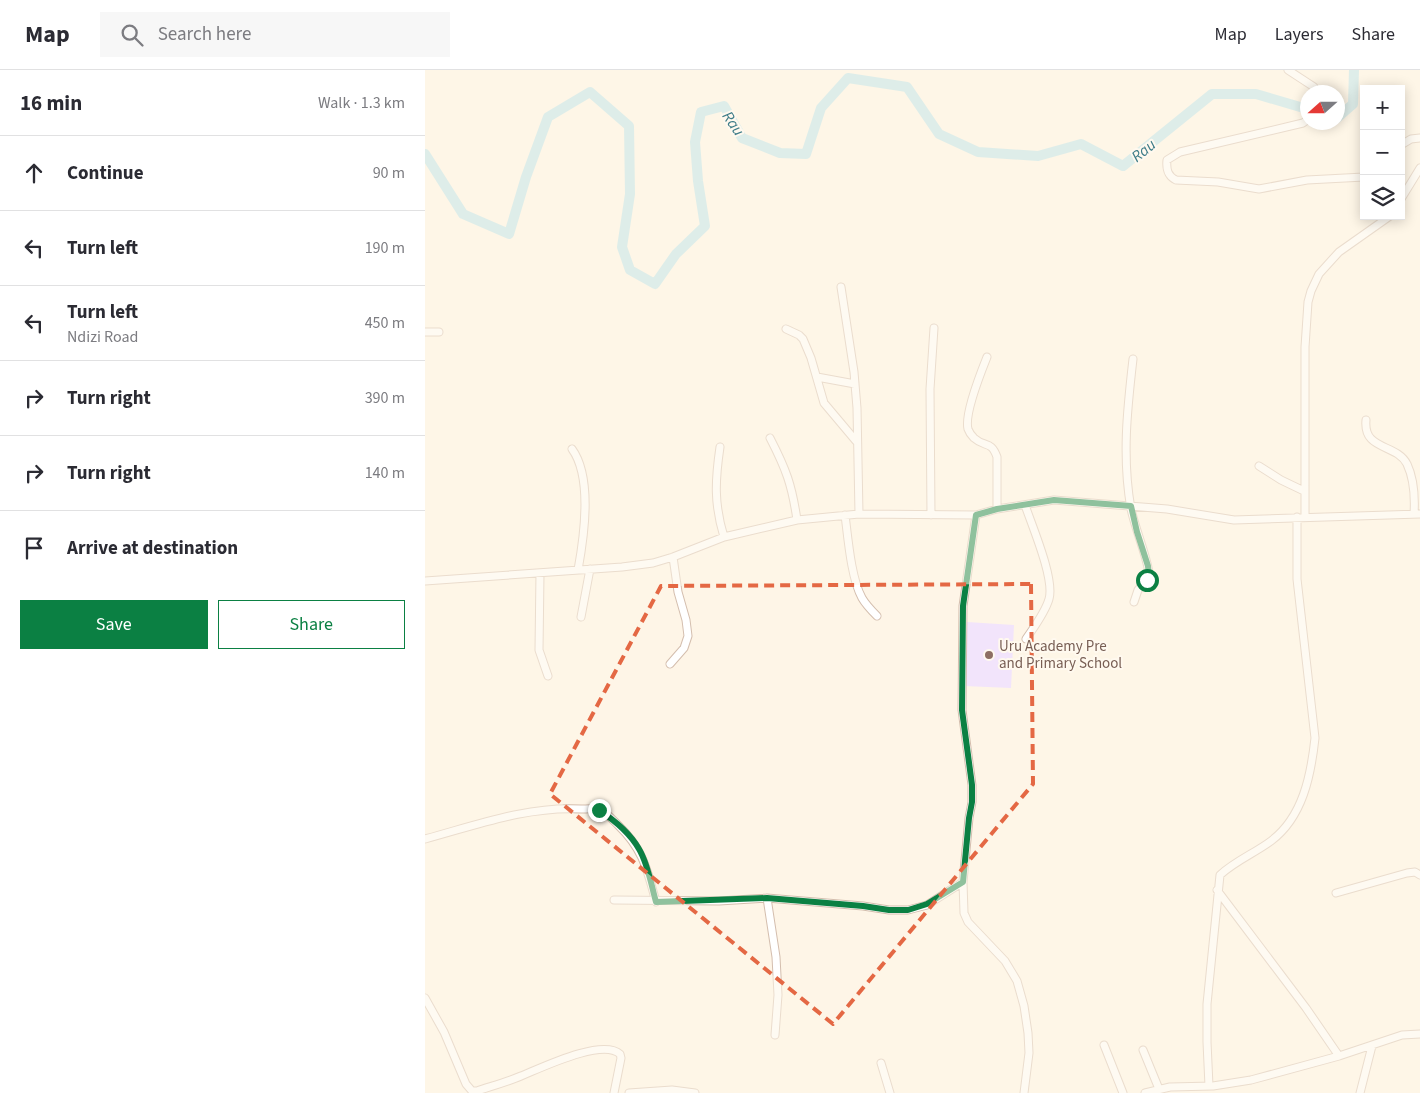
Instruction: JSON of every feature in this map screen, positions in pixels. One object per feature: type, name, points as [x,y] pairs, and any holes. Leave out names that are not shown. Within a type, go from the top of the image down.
[{"type":"street","points":[[1288,70],[1311,85]]},
{"type":"street","points":[[1300,124],[1180,152],[1167,160],[1168,172],[1176,180],[1218,182],[1259,189],[1307,180],[1360,177]]},
{"type":"street","points":[[1405,143],[1411,139],[1420,138]]},
{"type":"street","points":[[1405,192],[1420,168]]},
{"type":"street","points":[[1212,1089],[1207,1042],[1207,1004],[1220,875],[1271,841],[1285,829],[1300,805],[1313,761],[1315,738],[1297,579],[1303,491],[1305,347],[1308,302],[1319,274],[1339,252],[1385,220]]},
{"type":"street","points":[[841,286],[855,384],[859,514]]},
{"type":"street","points":[[931,515],[930,389],[933,328]]},
{"type":"street","points":[[786,329],[803,339],[825,403],[856,441]]},
{"type":"street","points":[[425,332],[439,332]]},
{"type":"street","points":[[987,357],[973,397],[968,429],[974,438],[994,449],[997,464],[997,509]]},
{"type":"street","points":[[1133,359],[1125,433],[1125,462],[1131,506],[1149,572],[1149,577],[1138,590],[1134,602]]},
{"type":"street","points":[[817,377],[855,384]]},
{"type":"street","points":[[425,582],[653,563],[724,537],[797,520],[859,514],[976,515],[997,509],[1054,500],[1167,509],[1234,520],[1417,514],[1407,463],[1368,436],[1366,420]]},
{"type":"street","points":[[770,438],[791,484],[797,520]]},
{"type":"street","points":[[720,447],[716,502],[724,537]]},
{"type":"street","points":[[572,449],[578,460],[584,490],[584,523],[578,570]]},
{"type":"street","points":[[1259,466],[1303,491]]},
{"type":"street","points":[[1025,505],[1045,564],[1050,589],[1050,597],[1026,639]]},
{"type":"street","points":[[845,515],[852,564],[859,590],[866,604],[877,616]]},
{"type":"street","points":[[976,515],[964,593],[963,612],[962,710],[972,785],[972,802],[963,882],[964,913],[968,922],[1005,961],[1017,981],[1024,1006],[1029,1053],[1024,1093]]},
{"type":"street","points":[[670,664],[684,648],[688,636],[686,620],[678,592],[673,557]]},
{"type":"street","points":[[581,617],[590,569]]},
{"type":"street","points":[[539,573],[539,650],[548,676]]},
{"type":"street","points":[[425,839],[484,821],[536,810],[575,808],[599,810],[625,831],[639,848],[656,902]]},
{"type":"street","points":[[1336,893],[1407,873],[1415,872],[1420,875]]},
{"type":"street","points":[[613,900],[656,902],[767,898],[889,910],[908,910],[927,904],[963,882]]},
{"type":"street","points":[[1217,890],[1316,1021],[1339,1056]]},
{"type":"street","points":[[767,898],[776,957],[778,995],[775,1035]]},
{"type":"street","points":[[425,998],[445,1032],[466,1084],[472,1091],[520,1076],[576,1054],[613,1049],[620,1054],[621,1058],[614,1093]]},
{"type":"street","points":[[1145,1093],[1159,1089],[1185,1086],[1212,1089],[1339,1056],[1407,1034],[1420,1034]]},
{"type":"street","points":[[1104,1045],[1123,1093]]},
{"type":"street","points":[[1360,1093],[1373,1046]]},
{"type":"street","points":[[1143,1050],[1159,1089]]},
{"type":"street","points":[[881,1063],[890,1093]]},
{"type":"street","points":[[629,1093],[672,1090],[695,1093]]},
{"type":"highlighted area","points":[[1031,584],[1033,784],[833,1024],[550,794],[661,586]]},
{"type":"shaded area","name":"Uru Academy Pre and Primary School","points":[[967,622],[1014,625],[1011,688],[964,686]]},
{"type":"waterway","name":"Rau","points":[[1345,111],[1353,104],[1354,70]]},
{"type":"waterway","name":"Rau","points":[[425,154],[463,214],[509,234],[526,177],[548,117],[590,92],[629,126],[630,194],[622,247],[630,270],[655,284],[676,254],[705,226],[698,181],[695,142],[701,112],[724,106],[742,138],[780,153],[806,154],[821,108],[848,78],[907,87],[939,134],[978,152],[1038,156],[1081,144],[1123,166],[1212,94],[1256,94],[1300,107]]},
{"type":"place","name":"Uru Academy Pre and Primary School","points":[[989,655]]},
{"type":"route","points":[[599,810],[625,831],[639,848],[656,902],[767,898],[889,910],[908,910],[927,904],[963,882],[972,802],[972,785],[962,710],[963,606],[976,515],[997,509],[1054,500],[1131,506],[1148,566],[1149,577],[1147,580]]}]
